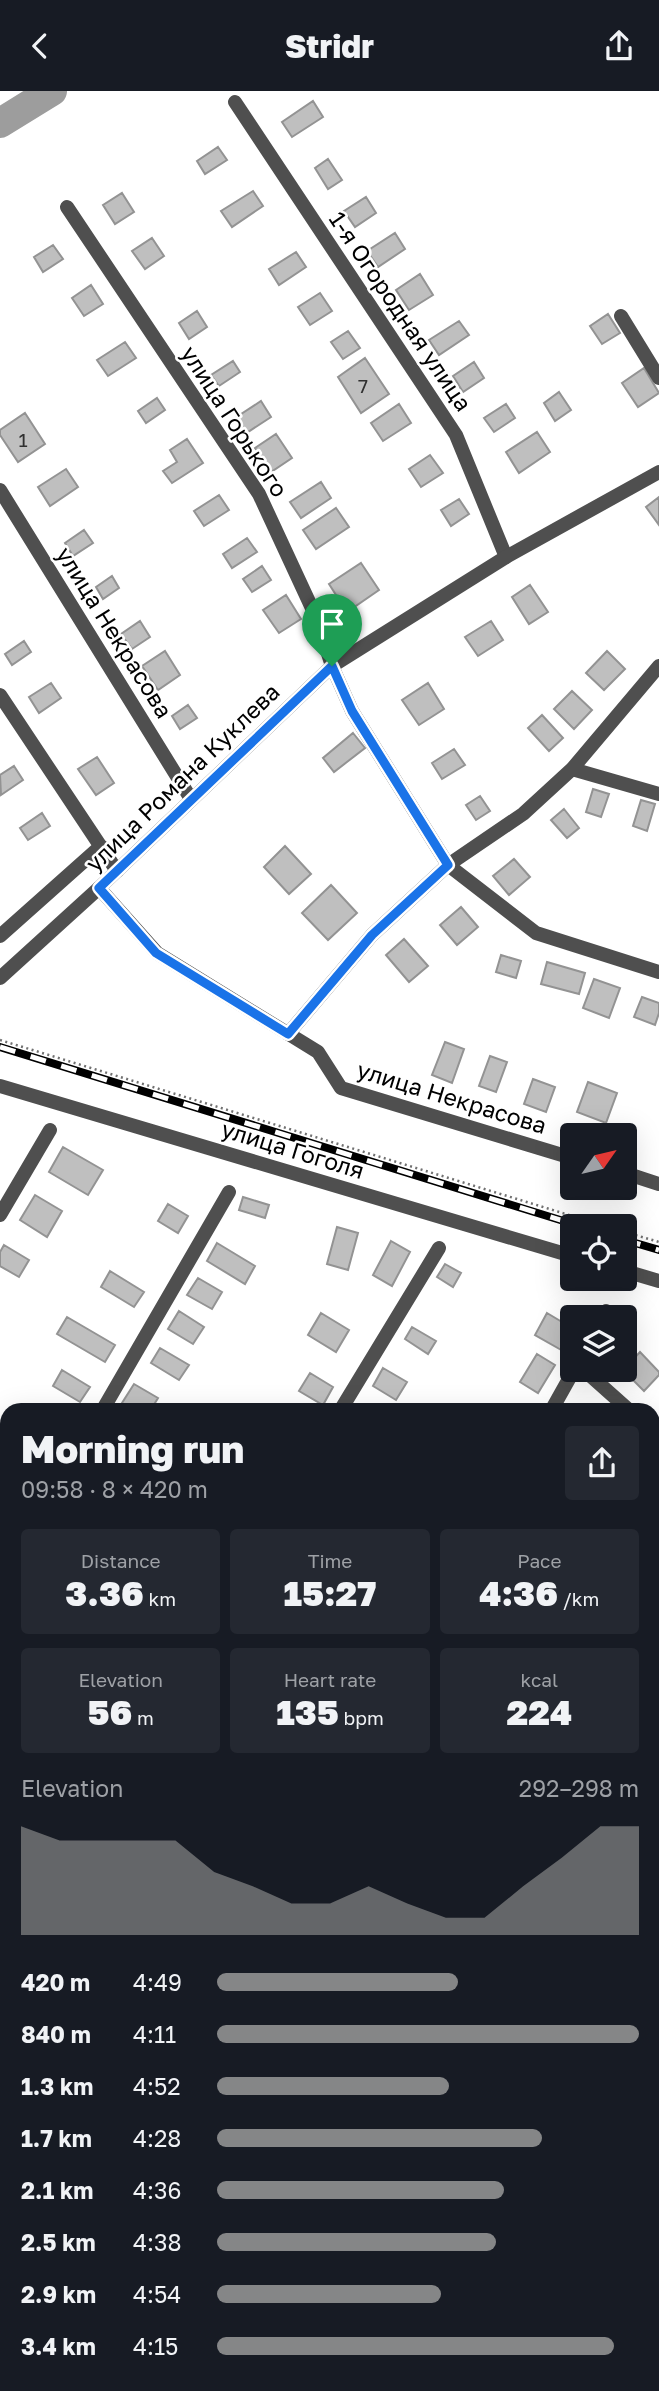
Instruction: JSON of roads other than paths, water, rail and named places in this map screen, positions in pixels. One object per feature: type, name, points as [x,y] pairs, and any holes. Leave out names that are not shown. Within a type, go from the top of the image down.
[{"type":"street","name":"1-я Огородная улица","points":[[235,102],[456,435],[506,557]]},
{"type":"street","name":"улица Горького","points":[[67,207],[259,494],[317,619],[332,666],[352,711],[448,865],[536,933],[659,972]]},
{"type":"street","points":[[621,316],[659,378]]},
{"type":"street","name":"улица Романа Куклева","points":[[0,978],[99,888],[332,666],[506,557],[659,472]]},
{"type":"street","name":"улица Некрасова","points":[[0,490],[191,799]]},
{"type":"street","points":[[288,1034],[372,935],[448,865],[523,814],[572,769],[659,666]]},
{"type":"street","points":[[0,695],[117,871]]},
{"type":"street","points":[[572,769],[659,794]]},
{"type":"street","points":[[0,936],[101,846]]},
{"type":"street","name":"улица Некрасова","points":[[99,888],[156,953],[318,1052],[341,1088],[560,1154]]},
{"type":"street","name":"улица Гоголя","points":[[0,1086],[560,1252]]},
{"type":"street","points":[[0,1215],[50,1130]]},
{"type":"street","points":[[637,1177],[659,1184]]},
{"type":"street","points":[[107,1403],[229,1192]]},
{"type":"street","points":[[345,1403],[439,1248]]},
{"type":"street","points":[[637,1275],[659,1281]]},
{"type":"street","points":[[555,1403],[567,1382]]},
{"type":"street","points":[[597,1382],[621,1403]]},
{"type":"waterway","points":[[0,123],[52,91]]},
{"type":"railway","points":[[0,1047],[560,1220]]},
{"type":"railway","points":[[637,1244],[659,1250]]}]
